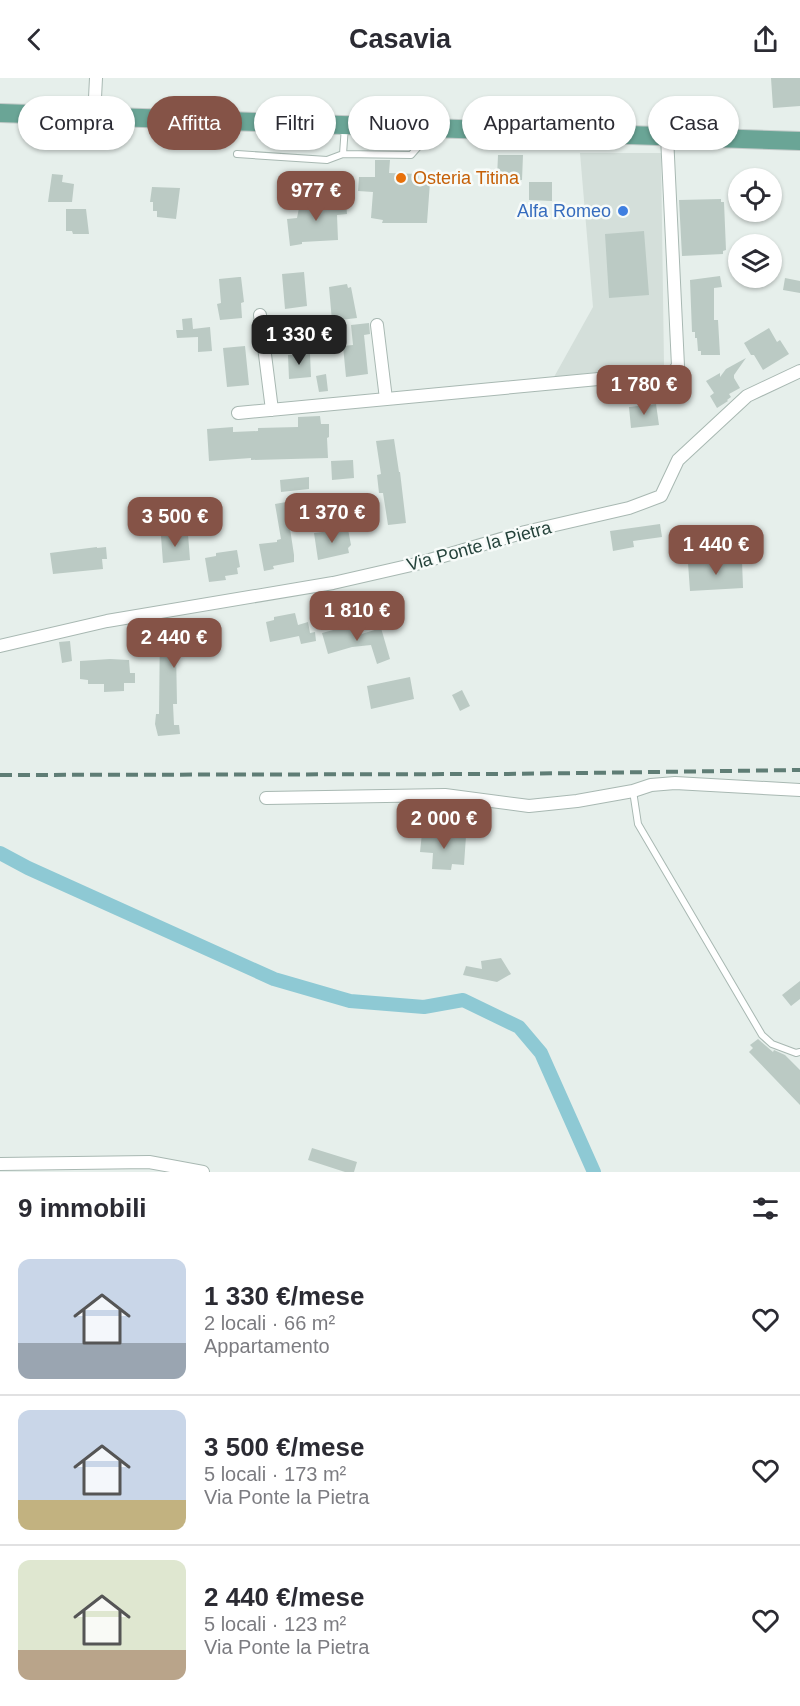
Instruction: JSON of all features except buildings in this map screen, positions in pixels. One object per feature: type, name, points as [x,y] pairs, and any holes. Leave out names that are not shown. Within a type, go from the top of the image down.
[{"type":"main road","points":[[0,113],[18,114]]},
{"type":"main road","points":[[135,119],[348,126]]},
{"type":"main road","points":[[450,129],[648,135]]},
{"type":"main road","points":[[739,139],[800,141]]},
{"type":"street","points":[[95,96],[96,78]]},
{"type":"street","points":[[238,414],[673,372],[678,366],[669,150]]},
{"type":"street","points":[[260,315],[272,410]]},
{"type":"street","points":[[377,325],[386,399]]},
{"type":"street","name":"Via Ponte la Pietra","points":[[0,646],[106,621],[333,583],[416,564],[525,532],[629,508],[661,496],[678,460],[747,396],[800,371]]},
{"type":"street","points":[[266,798],[445,795],[529,806],[577,801],[633,791],[651,785],[675,783],[800,790]]},
{"type":"street","points":[[0,1164],[149,1162],[203,1172]]},
{"type":"lane","points":[[343,154],[345,126]]},
{"type":"lane","points":[[237,154],[327,160],[343,154],[411,155],[415,150]]},
{"type":"lane","points":[[633,791],[638,824],[762,1035],[772,1044],[796,1053],[800,1052]]},
{"type":"shaded area","name":"Alfa Romeo","points":[[580,153],[661,153],[664,365],[554,377],[593,307]]},
{"type":"waterway","points":[[0,853],[28,868],[274,979],[350,1001],[424,1007],[463,1000],[519,1027],[541,1053],[594,1172]]},
{"type":"railway","points":[[0,775],[506,774],[800,770]]},
{"type":"place","name":"Osteria Titina","points":[[401,178]]},
{"type":"place","name":"Alfa Romeo","points":[[623,211]]}]
